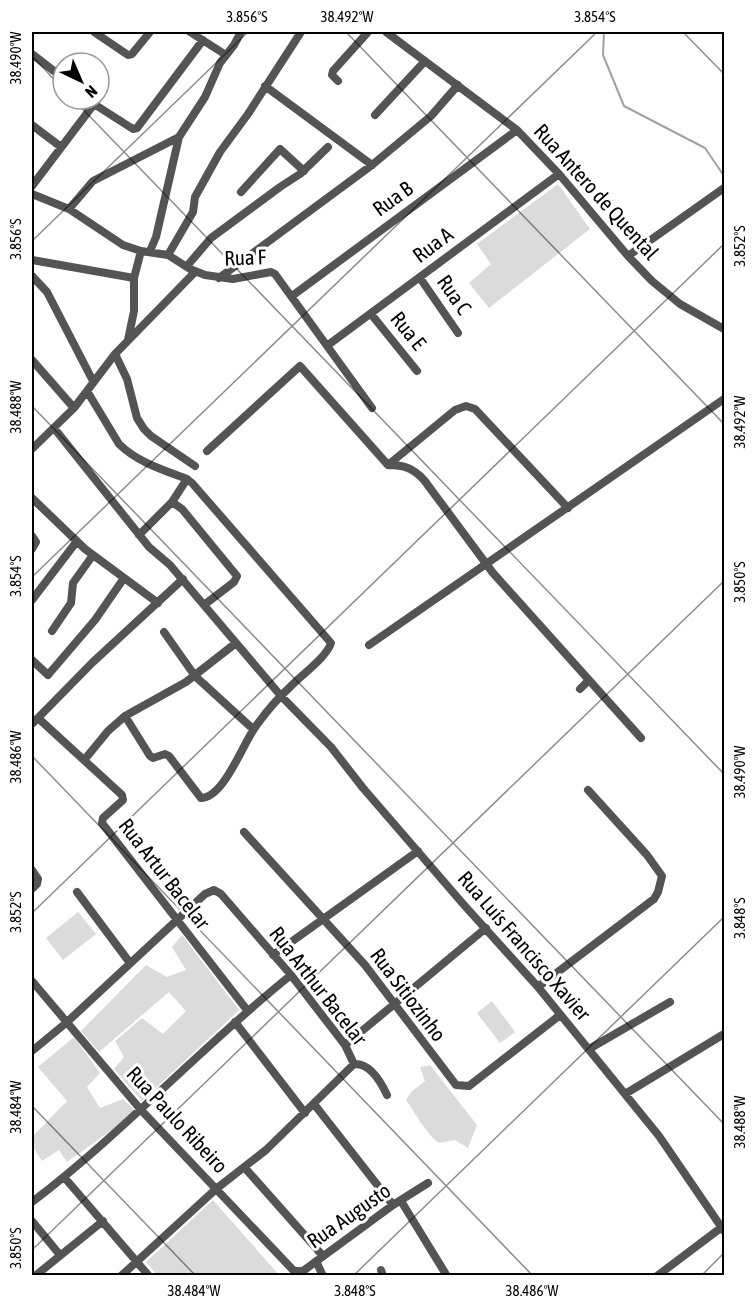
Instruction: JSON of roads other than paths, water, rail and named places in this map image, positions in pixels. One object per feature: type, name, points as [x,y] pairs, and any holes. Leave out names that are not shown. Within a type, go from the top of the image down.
[{"type":"street","points":[[93,32],[124,54],[131,55],[150,32]]},
{"type":"street","points":[[190,32],[226,55]]},
{"type":"street","points":[[150,251],[156,237],[179,136],[205,97],[220,63],[242,32]]},
{"type":"street","points":[[168,255],[193,212],[195,196],[220,152],[301,32]]},
{"type":"street","points":[[338,81],[332,75],[333,71],[368,32]]},
{"type":"street","name":"Rua Antero de Quental","points":[[386,32],[517,130],[559,174],[628,256],[667,294],[724,329]]},
{"type":"street","points":[[107,111],[133,129],[137,128],[203,40]]},
{"type":"street","points":[[32,54],[51,69]]},
{"type":"street","points":[[375,115],[425,61]]},
{"type":"street","points":[[266,86],[372,165]]},
{"type":"street","points":[[219,278],[372,165],[431,116],[458,86]]},
{"type":"street","points":[[32,186],[85,111]]},
{"type":"street","points":[[32,125],[61,147]]},
{"type":"street","name":"Rua B","points":[[292,296],[517,130]]},
{"type":"street","points":[[69,210],[93,181],[179,136]]},
{"type":"street","points":[[187,266],[211,238],[304,171],[328,147]]},
{"type":"street","points":[[241,192],[280,149],[304,171]]},
{"type":"street","name":"Rua A","points":[[328,345],[559,174]]},
{"type":"street","points":[[628,256],[724,188]]},
{"type":"street","name":"Rua F","points":[[32,194],[69,210],[123,245],[141,251],[168,255],[195,272],[233,279],[272,272],[278,276],[372,408]]},
{"type":"street","points":[[128,340],[134,311],[134,278],[141,251]]},
{"type":"street","points":[[32,260],[134,278]]},
{"type":"street","points":[[33,444],[54,429],[74,408],[115,354],[195,272]]},
{"type":"street","points":[[32,276],[46,292],[93,381]]},
{"type":"street","name":"Rua C","points":[[420,278],[458,333]]},
{"type":"street","name":"Rua E","points":[[371,314],[417,371]]},
{"type":"street","points":[[115,354],[127,379],[133,407],[140,423],[151,436],[195,466]]},
{"type":"street","points":[[32,360],[74,408]]},
{"type":"street","points":[[207,451],[300,366],[388,465],[409,468],[420,475],[486,564],[641,738]]},
{"type":"street","points":[[87,391],[119,444],[145,462],[187,479],[210,502],[331,643],[327,652],[281,696],[253,729],[227,776],[206,798],[202,799],[170,757],[165,754],[153,758],[150,756],[124,716]]},
{"type":"street","points":[[369,645],[723,403]]},
{"type":"street","points":[[388,465],[455,410],[466,406],[475,410],[568,508]]},
{"type":"street","name":"Rua Luís Francisco Xavier","points":[[54,429],[149,548],[183,579],[281,696],[331,747],[464,905],[538,987],[659,1136],[723,1229]]},
{"type":"street","points":[[139,535],[172,502],[187,479]]},
{"type":"street","points":[[32,498],[77,542],[158,603]]},
{"type":"street","points":[[172,502],[182,509],[237,576],[234,582],[204,605]]},
{"type":"street","points":[[32,536],[36,542],[32,549]]},
{"type":"street","points":[[32,600],[77,542]]},
{"type":"street","points":[[52,631],[71,603],[73,583],[93,555]]},
{"type":"street","points":[[32,660],[48,675],[87,629],[124,578]]},
{"type":"street","points":[[34,721],[93,662],[183,579]]},
{"type":"street","points":[[164,632],[195,676],[253,729]]},
{"type":"street","points":[[85,759],[124,716],[195,676],[236,643]]},
{"type":"street","points":[[580,689],[589,680]]},
{"type":"street","name":"Rua Artur Bacelar","points":[[34,721],[85,759],[123,798],[120,804],[103,818],[102,822],[247,1010]]},
{"type":"street","points":[[538,987],[654,899],[658,892],[662,876],[647,855],[588,790]]},
{"type":"street","name":"Rua Sitiozinho","points":[[244,832],[365,965],[453,1082],[462,1087],[469,1086],[560,1015]]},
{"type":"street","points":[[273,955],[418,851]]},
{"type":"street","points":[[32,870],[38,879],[32,889]]},
{"type":"street","name":"Rua Arthur Bacelar","points":[[177,920],[210,890],[221,894],[291,975],[345,1045],[354,1064],[364,1065],[371,1071],[387,1095]]},
{"type":"street","points":[[77,892],[130,963]]},
{"type":"street","points":[[32,1051],[66,1023],[177,920]]},
{"type":"street","points":[[345,1045],[486,928]]},
{"type":"street","points":[[32,1202],[141,1110],[247,1010],[291,975]]},
{"type":"street","name":"Rua Paulo Ribeiro","points":[[32,981],[141,1110],[258,1232],[288,1267],[294,1271],[303,1271]]},
{"type":"street","points":[[589,1049],[670,1002]]},
{"type":"street","points":[[235,1023],[305,1113]]},
{"type":"street","points":[[626,1094],[724,1034]]},
{"type":"street","points":[[121,1275],[216,1189],[266,1150],[354,1064]]},
{"type":"street","points":[[314,1104],[397,1203],[447,1275]]},
{"type":"street","points":[[244,1167],[320,1258],[323,1275]]},
{"type":"street","points":[[64,1177],[149,1275]]},
{"type":"street","name":"Rua Augusto","points":[[303,1271],[397,1203],[428,1184]]},
{"type":"street","points":[[32,1221],[60,1255]]},
{"type":"street","points":[[35,1275],[103,1221]]},
{"type":"street","points":[[657,1275],[723,1229]]},
{"type":"waterway","points":[[604,32],[603,55],[624,106],[705,148],[724,176]]}]
